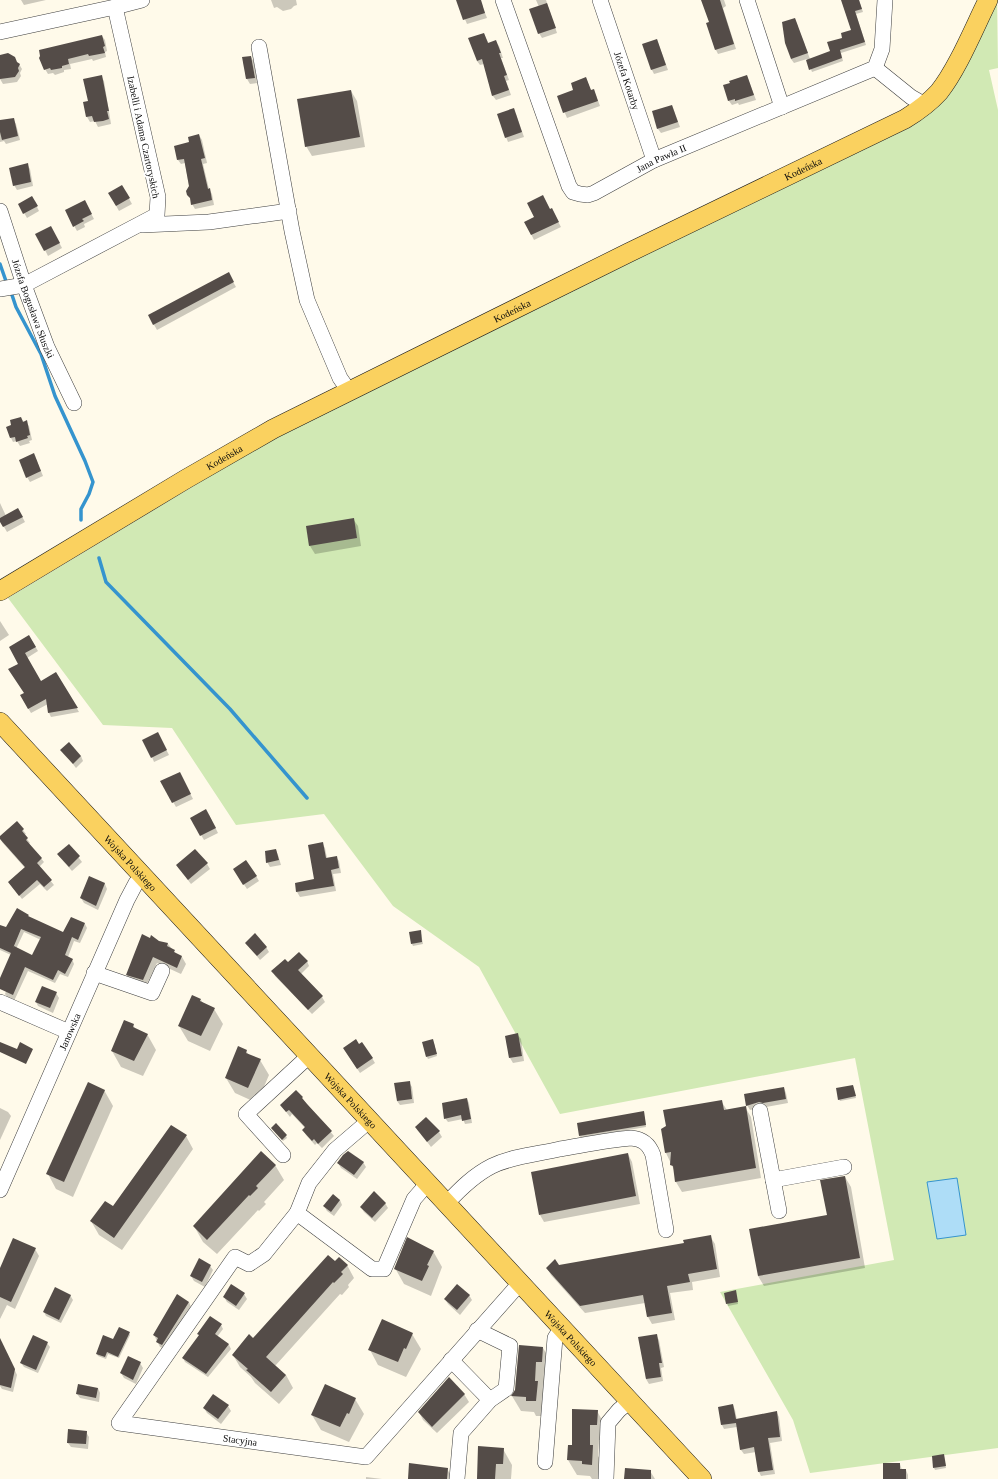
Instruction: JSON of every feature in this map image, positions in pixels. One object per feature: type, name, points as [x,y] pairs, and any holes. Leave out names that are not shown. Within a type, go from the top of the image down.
[{"type":"main road","name":"Kodeńska","points":[[0,591],[249,442],[293,419],[628,253],[906,118],[925,105],[939,91],[956,64],[988,0]]},
{"type":"main road","name":"Wojska Polskiego","points":[[2,727],[310,1055],[702,1479]]},
{"type":"street","points":[[0,32],[142,0]]},
{"type":"street","name":"Jana Pawła II","points":[[503,0],[569,186],[573,192],[588,195],[654,160],[875,68]]},
{"type":"street","name":"Józefa Kotarby","points":[[600,0],[654,160]]},
{"type":"street","points":[[747,0],[782,106]]},
{"type":"street","points":[[885,0],[882,49],[875,68],[911,97],[925,105]]},
{"type":"street","name":"Izabelli i Adama Czartoryskich","points":[[0,290],[24,285],[157,215],[158,197],[115,7]]},
{"type":"street","points":[[259,47],[307,300],[340,378],[349,391]]},
{"type":"street","name":"Józefa Bogusława Słuszki","points":[[0,211],[24,285],[47,347],[74,403]]},
{"type":"street","points":[[137,226],[209,222],[289,211]]},
{"type":"street","name":"Janowska","points":[[0,1190],[127,900],[136,883],[143,876]]},
{"type":"street","points":[[94,973],[152,994],[162,971]]},
{"type":"street","points":[[0,1002],[69,1032]]},
{"type":"street","points":[[283,1155],[246,1114],[310,1055]]},
{"type":"street","points":[[760,1112],[779,1211]]},
{"type":"street","points":[[370,1120],[335,1150],[309,1183],[297,1213],[372,1268],[384,1268],[414,1199],[428,1183]]},
{"type":"street","points":[[447,1203],[471,1180],[483,1171],[501,1162],[521,1156],[630,1138],[639,1139],[646,1142],[653,1155],[666,1230]]},
{"type":"street","points":[[774,1180],[844,1168]]},
{"type":"street","name":"Stacyjna","points":[[297,1213],[264,1254],[249,1264],[235,1257],[119,1423],[366,1457],[521,1282]]},
{"type":"street","points":[[545,1462],[555,1338],[562,1327]]},
{"type":"street","points":[[457,1479],[460,1433],[490,1400],[506,1389],[510,1346],[477,1330]]},
{"type":"street","points":[[451,1360],[490,1400]]},
{"type":"street","points":[[606,1479],[608,1423],[619,1410],[630,1401]]},
{"type":"green space","points":[[997,0],[998,68],[989,70],[998,110],[998,1448],[810,1473],[793,1420],[720,1292],[894,1260],[855,1058],[560,1114],[479,967],[393,906],[324,814],[236,825],[172,728],[103,725],[8,598],[268,441],[638,258],[885,139],[920,119]]},
{"type":"water","points":[[957,1178],[966,1235],[937,1239],[927,1182]]},
{"type":"building","points":[[456,0],[481,0],[485,13],[463,20]]},
{"type":"building","points":[[701,0],[720,0],[734,44],[715,50],[706,23],[709,22]]},
{"type":"building","points":[[841,0],[859,0],[862,9],[855,11],[865,42],[840,50],[842,58],[809,70],[806,60],[830,51],[827,42],[842,38],[841,33],[851,30]]},
{"type":"building","points":[[547,3],[556,28],[538,34],[529,9]]},
{"type":"building","points":[[795,18],[808,53],[791,59],[785,43],[782,22]]},
{"type":"building","points":[[484,33],[488,43],[496,40],[507,75],[504,76],[509,90],[492,96],[482,59],[477,61],[468,38]]},
{"type":"building","points":[[102,35],[105,53],[89,56],[88,54],[68,59],[69,64],[62,66],[62,68],[51,70],[50,68],[44,70],[39,58],[39,50]]},
{"type":"building","points":[[657,39],[666,65],[651,70],[642,44]]},
{"type":"building","points":[[8,53],[15,57],[17,62],[20,64],[18,68],[19,71],[15,77],[0,79],[0,55]]},
{"type":"building","points":[[251,56],[255,78],[246,79],[242,57]]},
{"type":"building","points":[[102,75],[109,111],[107,111],[109,119],[94,122],[92,116],[86,117],[83,102],[88,101],[83,79]]},
{"type":"building","points":[[747,75],[754,95],[735,101],[735,99],[728,101],[723,85],[730,83],[729,81]]},
{"type":"building","points":[[586,77],[591,90],[594,89],[598,101],[563,113],[557,96],[573,90],[571,83]]},
{"type":"building","points":[[351,90],[360,137],[305,147],[297,99]]},
{"type":"building","points":[[672,105],[678,122],[657,129],[652,111]]},
{"type":"building","points":[[514,108],[522,132],[505,138],[497,114]]},
{"type":"building","points":[[14,118],[18,136],[2,140],[0,120]]},
{"type":"building","points":[[199,134],[205,158],[201,159],[212,200],[191,205],[190,198],[186,191],[189,186],[184,159],[177,160],[174,146],[189,142],[188,137]]},
{"type":"building","points":[[28,163],[31,182],[13,186],[9,168]]},
{"type":"building","points":[[122,185],[130,198],[116,206],[108,193]]},
{"type":"building","points":[[543,195],[559,222],[531,235],[524,222],[534,217],[527,203]]},
{"type":"building","points":[[32,196],[38,206],[23,214],[18,204]]},
{"type":"building","points":[[85,200],[92,214],[82,219],[84,221],[73,227],[65,210]]},
{"type":"building","points":[[51,226],[60,243],[44,251],[35,234]]},
{"type":"building","points":[[229,272],[234,282],[153,325],[148,315]]},
{"type":"building","points":[[21,417],[23,422],[27,420],[30,435],[27,436],[28,438],[16,442],[15,437],[10,438],[6,427],[11,425],[10,420]]},
{"type":"building","points":[[34,453],[41,471],[26,478],[19,460]]},
{"type":"building","points":[[18,508],[23,517],[3,527],[0,522],[0,518]]},
{"type":"building","points":[[354,518],[357,538],[309,546],[306,526]]},
{"type":"building","points":[[29,635],[36,647],[25,653],[41,681],[56,672],[78,708],[48,713],[46,699],[28,709],[20,695],[24,693],[8,669],[18,664],[9,647]]},
{"type":"building","points":[[158,732],[167,750],[151,758],[142,740]]},
{"type":"building","points":[[69,742],[81,756],[73,764],[60,750]]},
{"type":"building","points":[[180,772],[191,794],[172,803],[160,781]]},
{"type":"building","points":[[206,809],[216,828],[200,836],[190,818]]},
{"type":"building","points":[[17,821],[24,829],[22,831],[28,838],[26,840],[42,858],[37,863],[52,880],[44,887],[37,880],[19,896],[8,882],[25,867],[0,839],[0,836]]},
{"type":"building","points":[[323,842],[326,858],[337,856],[339,868],[331,870],[334,886],[296,892],[295,883],[314,879],[308,845]]},
{"type":"building","points":[[69,844],[80,856],[69,867],[57,854]]},
{"type":"building","points":[[195,849],[208,863],[188,880],[176,865]]},
{"type":"building","points":[[276,849],[279,860],[266,863],[265,851]]},
{"type":"building","points":[[246,860],[257,876],[243,885],[233,869]]},
{"type":"building","points":[[89,876],[105,883],[96,906],[80,898]]},
{"type":"building","points":[[17,908],[29,915],[28,916],[63,932],[71,917],[85,923],[78,940],[72,937],[65,955],[73,959],[65,974],[58,970],[53,980],[25,967],[13,995],[0,989],[0,978],[11,953],[0,948],[0,925],[6,927]],"holes":[[[21,929],[41,937],[32,955],[14,946],[12,950]]]},
{"type":"building","points":[[421,930],[422,942],[411,944],[409,932]]},
{"type":"building","points":[[255,933],[267,947],[257,956],[245,943]]},
{"type":"building","points":[[142,934],[150,938],[151,935],[159,941],[168,943],[167,946],[182,956],[177,968],[153,957],[143,980],[126,975]]},
{"type":"building","points":[[299,952],[308,961],[298,970],[323,996],[308,1010],[271,971],[285,959],[288,962]]},
{"type":"building","points":[[42,986],[57,992],[50,1008],[35,1002]]},
{"type":"building","points":[[192,995],[201,999],[200,1001],[215,1008],[201,1036],[178,1026]]},
{"type":"building","points":[[124,1020],[134,1024],[133,1027],[148,1034],[134,1061],[111,1051]]},
{"type":"building","points":[[518,1033],[522,1056],[509,1058],[505,1036]]},
{"type":"building","points":[[356,1039],[359,1044],[362,1042],[373,1058],[357,1069],[343,1048]]},
{"type":"building","points":[[433,1039],[437,1054],[426,1057],[422,1042]]},
{"type":"building","points":[[0,1042],[17,1049],[20,1042],[33,1049],[26,1064],[0,1052]]},
{"type":"building","points":[[238,1046],[247,1050],[246,1053],[261,1059],[248,1088],[225,1078]]},
{"type":"building","points":[[410,1081],[412,1099],[397,1101],[394,1083]]},
{"type":"building","points":[[88,1082],[105,1090],[64,1182],[46,1174]]},
{"type":"building","points":[[853,1085],[856,1096],[838,1100],[836,1088]]},
{"type":"building","points":[[784,1087],[786,1099],[763,1103],[759,1102],[746,1106],[744,1094]]},
{"type":"building","points":[[296,1090],[332,1131],[318,1144],[314,1139],[312,1141],[302,1130],[305,1127],[289,1110],[286,1112],[280,1105]]},
{"type":"building","points":[[467,1098],[471,1119],[462,1121],[461,1115],[444,1119],[442,1103]]},
{"type":"building","points":[[722,1100],[724,1110],[746,1106],[756,1168],[675,1182],[673,1166],[670,1165],[671,1152],[665,1153],[661,1129],[666,1126],[663,1110]]},
{"type":"building","points":[[644,1111],[646,1125],[579,1136],[577,1123]]},
{"type":"building","points":[[426,1117],[440,1131],[427,1142],[415,1127]]},
{"type":"building","points":[[276,1123],[287,1135],[282,1140],[271,1128]]},
{"type":"building","points":[[171,1125],[187,1135],[114,1238],[90,1221],[105,1201],[113,1206]]},
{"type":"building","points":[[261,1151],[276,1165],[256,1186],[258,1188],[250,1196],[249,1195],[207,1240],[193,1226]]},
{"type":"building","points":[[348,1151],[364,1162],[354,1175],[337,1163]]},
{"type":"building","points":[[628,1153],[636,1196],[539,1215],[531,1172]]},
{"type":"building","points":[[845,1176],[860,1258],[758,1276],[749,1229],[827,1215],[820,1180]]},
{"type":"building","points":[[374,1191],[386,1203],[372,1218],[360,1207]]},
{"type":"building","points":[[333,1194],[340,1200],[331,1212],[323,1206]]},
{"type":"building","points":[[711,1235],[717,1269],[688,1274],[690,1282],[667,1286],[672,1313],[647,1317],[643,1295],[580,1306],[546,1268],[555,1259],[559,1265],[684,1243],[683,1240]]},
{"type":"building","points":[[407,1237],[434,1251],[427,1265],[429,1266],[422,1281],[394,1269]]},
{"type":"building","points":[[13,1238],[36,1248],[11,1302],[0,1297],[0,1268]]},
{"type":"building","points":[[328,1255],[335,1261],[339,1257],[348,1265],[341,1272],[343,1274],[334,1283],[333,1282],[266,1357],[286,1375],[271,1392],[246,1370],[248,1369],[232,1355],[249,1334],[253,1338]]},
{"type":"building","points":[[199,1258],[211,1265],[202,1282],[190,1276]]},
{"type":"building","points":[[231,1284],[245,1293],[236,1306],[223,1297]]},
{"type":"building","points":[[457,1284],[470,1295],[457,1310],[444,1299]]},
{"type":"building","points":[[55,1287],[71,1295],[59,1320],[43,1312]]},
{"type":"building","points":[[736,1290],[738,1302],[726,1304],[724,1293]]},
{"type":"building","points":[[177,1294],[189,1302],[162,1345],[156,1342],[158,1338],[153,1335]]},
{"type":"building","points":[[210,1316],[222,1324],[215,1334],[229,1344],[206,1374],[182,1358],[199,1335],[197,1334]]},
{"type":"building","points":[[382,1319],[413,1333],[398,1362],[368,1350]]},
{"type":"building","points":[[119,1327],[130,1332],[118,1357],[107,1352],[105,1357],[96,1354],[103,1335],[113,1339]]},
{"type":"building","points":[[657,1334],[662,1363],[659,1363],[661,1377],[646,1379],[638,1337]]},
{"type":"building","points":[[33,1335],[48,1342],[36,1370],[20,1363]]},
{"type":"building","points":[[0,1338],[15,1369],[11,1388],[0,1385]]},
{"type":"building","points":[[519,1345],[543,1347],[542,1362],[536,1362],[535,1381],[538,1381],[536,1401],[526,1401],[526,1397],[511,1396],[515,1390]]},
{"type":"building","points":[[128,1356],[141,1362],[133,1380],[120,1373]]},
{"type":"building","points":[[449,1377],[465,1394],[432,1427],[418,1412]]},
{"type":"building","points":[[78,1384],[98,1388],[96,1398],[76,1394]]},
{"type":"building","points":[[325,1384],[356,1398],[349,1414],[347,1413],[340,1427],[311,1415]]},
{"type":"building","points":[[213,1394],[229,1405],[218,1419],[203,1408]]},
{"type":"building","points":[[733,1404],[736,1419],[777,1411],[780,1437],[768,1438],[773,1470],[758,1472],[754,1447],[740,1450],[736,1423],[721,1425],[718,1407]]},
{"type":"building","points":[[572,1409],[598,1410],[597,1425],[590,1425],[590,1445],[593,1445],[592,1465],[582,1464],[582,1461],[567,1460],[568,1445],[572,1445]]},
{"type":"building","points":[[68,1429],[87,1431],[86,1444],[67,1443]]},
{"type":"building","points":[[478,1446],[504,1448],[503,1464],[496,1464],[495,1479],[477,1479]]},
{"type":"building","points":[[944,1454],[946,1466],[933,1468],[932,1456]]},
{"type":"building","points":[[409,1463],[448,1468],[447,1479],[408,1479]]},
{"type":"building","points":[[883,1463],[900,1463],[900,1469],[906,1469],[906,1479],[883,1479]]},
{"type":"building","points":[[625,1468],[651,1470],[651,1479],[624,1479]]},
{"type":"waterway","points":[[0,264],[7,284]]},
{"type":"waterway","points":[[12,295],[16,307],[41,354],[55,396],[93,482],[89,494],[81,509],[81,520]]},
{"type":"waterway","points":[[99,558],[106,582],[230,709],[307,798]]}]
